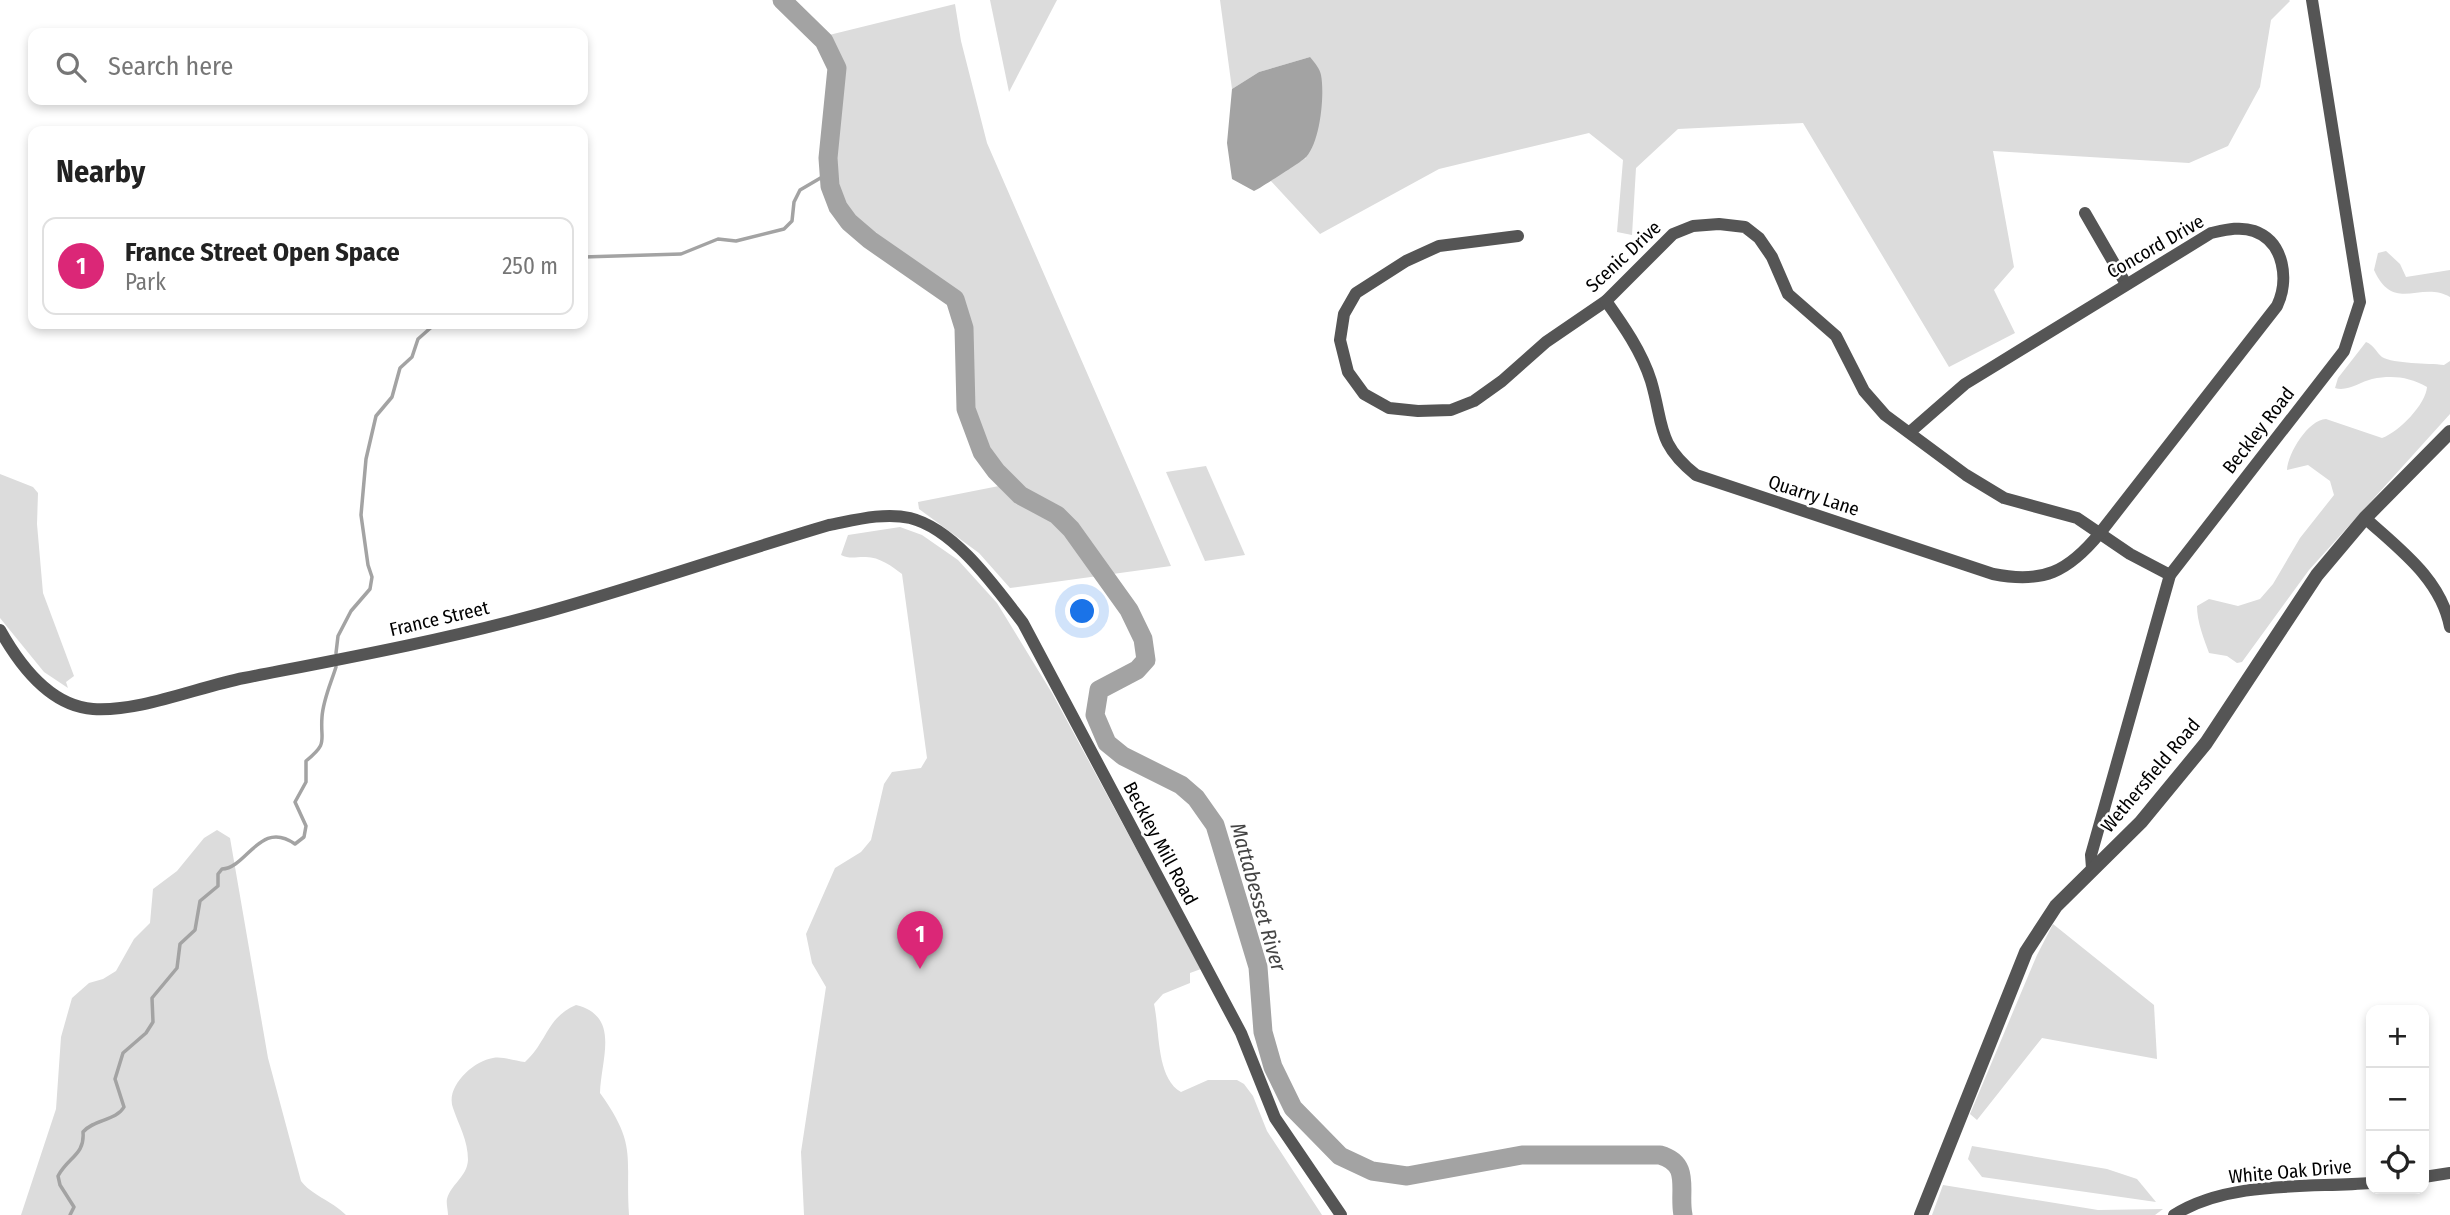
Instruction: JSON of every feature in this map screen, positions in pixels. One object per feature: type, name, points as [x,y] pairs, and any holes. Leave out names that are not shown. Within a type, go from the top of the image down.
[{"type":"street","name":"Beckley Road","points":[[2092,868],[2091,855],[2170,575],[2344,351],[2360,302],[2312,0]]},
{"type":"street","points":[[2085,213],[2126,284]]},
{"type":"street","name":"Scenic Drive","points":[[1518,236],[1439,246],[1406,261],[1356,293],[1344,314],[1339,340],[1348,372],[1364,394],[1389,408],[1451,410],[1474,401],[1502,381],[1546,342],[1606,301],[1673,234],[1693,226],[1719,224],[1745,227],[1759,237],[1772,257],[1788,294],[1836,337],[1864,391],[1875,405],[1966,475],[2004,498],[2077,518],[2130,554],[2170,575]]},
{"type":"street","name":"Concord Drive","points":[[1910,432],[1965,384],[2211,233],[2232,228],[2260,234],[2273,246],[2285,275],[2283,292],[2277,306],[2100,533]]},
{"type":"street","name":"Quarry Lane","points":[[1606,301],[1642,361],[1667,444],[1676,459],[1696,475],[2014,578],[2033,578],[2068,565],[2100,533]]},
{"type":"street","name":"Wethersfield Road","points":[[1921,1215],[2026,952],[2056,906],[2141,822],[2206,743],[2317,575],[2365,518],[2450,432]]},
{"type":"street","name":"France Street","points":[[0,630],[11,650],[41,684],[62,700],[93,709],[126,706],[241,678],[418,644],[536,615],[829,525],[869,518],[911,519]]},
{"type":"street","points":[[2365,518],[2423,570],[2447,611],[2450,627]]},
{"type":"street","name":"Beckley Mill Road","points":[[911,519],[936,531],[982,569],[1023,623],[1241,1033],[1275,1118],[1340,1215]]},
{"type":"street","points":[[2429,1176],[2450,1173]]},
{"type":"street","name":"White Oak Drive","points":[[2174,1215],[2202,1202],[2232,1194],[2366,1183]]},
{"type":"shaded area","points":[[990,0],[1057,0],[1009,92]]},
{"type":"shaded area","points":[[1220,0],[2290,1],[2271,20],[2260,87],[2228,146],[2189,163],[1993,151],[2014,267],[1994,290],[2015,333],[1949,367],[1803,123],[1678,129],[1636,168],[1632,235],[1617,232],[1623,160],[1589,133],[1439,169],[1320,234],[1269,179],[1306,158],[1310,57],[1259,72],[1232,89]]},
{"type":"shaded area","points":[[955,4],[961,41],[987,143],[1171,566],[1010,588],[979,553],[919,509],[918,502],[1009,484],[986,457],[972,427],[966,395],[964,322],[954,297],[867,240],[844,215],[836,201],[829,167],[836,109],[836,71],[831,53],[821,37]]},
{"type":"shaded area","points":[[1310,57],[1320,71],[1322,84],[1322,107],[1314,143],[1304,159],[1254,191],[1232,179],[1227,143],[1232,89],[1259,72]]},
{"type":"shaded area","points":[[2386,251],[2400,264],[2406,277],[2450,270],[2450,297],[2439,293],[2408,294],[2390,290],[2374,270],[2378,253]]},
{"type":"shaded area","points":[[2366,342],[2382,357],[2395,361],[2444,365],[2450,361],[2450,414],[2309,570],[2242,662],[2237,663],[2227,656],[2209,653],[2199,624],[2197,606],[2209,599],[2238,606],[2260,599],[2273,584],[2300,538],[2334,495],[2330,481],[2308,465],[2287,470],[2300,438],[2312,425],[2326,419],[2382,438],[2403,424],[2422,401],[2427,387],[2401,378],[2380,378],[2349,388],[2335,388],[2338,378]]},
{"type":"shaded area","points":[[1206,466],[1245,555],[1205,561],[1166,472]]},
{"type":"shaded area","points":[[0,474],[33,487],[38,493],[37,524],[43,593],[74,676],[66,682],[68,688],[44,672],[0,618]]},
{"type":"shaded area","points":[[900,527],[922,535],[958,560],[997,603],[1052,693],[1201,969],[1190,973],[1190,983],[1163,994],[1154,1004],[1160,1053],[1167,1076],[1181,1092],[1208,1080],[1237,1080],[1244,1084],[1253,1096],[1267,1131],[1322,1215],[804,1215],[801,1152],[826,987],[812,963],[806,934],[835,868],[861,852],[871,840],[884,784],[892,772],[921,768],[927,758],[902,574],[874,558],[841,555],[848,535]]},
{"type":"shaded area","points":[[217,830],[230,838],[268,1058],[301,1181],[346,1215],[21,1215],[56,1109],[61,1037],[72,998],[89,983],[116,971],[134,939],[150,923],[153,889],[177,871],[204,838]]},
{"type":"shaded area","points":[[2053,924],[2154,1005],[2157,1059],[2042,1038],[1977,1120],[1970,1114],[2037,955]]},
{"type":"shaded area","points":[[576,1005],[590,1011],[599,1019],[604,1029],[605,1053],[600,1093],[625,1139],[629,1215],[448,1215],[447,1199],[465,1171],[468,1160],[465,1140],[453,1108],[453,1092],[457,1084],[469,1070],[485,1060],[500,1058],[525,1062],[559,1016]]},
{"type":"shaded area","points":[[1972,1146],[2107,1169],[2137,1179],[2156,1202],[1982,1177],[1968,1159]]},
{"type":"shaded area","points":[[1943,1185],[2098,1210],[2163,1209],[2155,1215],[1932,1215]]},
{"type":"waterway","name":"Mattabesset River","points":[[782,0],[824,41],[837,68],[828,158],[830,186],[838,207],[849,222],[870,240],[955,299],[964,328],[966,409],[982,452],[1020,495],[1057,515],[1071,529],[1129,610],[1143,639],[1146,660],[1137,670],[1099,690],[1095,715],[1107,743],[1123,756],[1181,785],[1196,798],[1215,825],[1258,967],[1263,1032],[1273,1067],[1293,1108],[1340,1156],[1372,1171],[1407,1176],[1522,1155],[1660,1155],[1670,1159],[1680,1172],[1683,1215]]},
{"type":"waterway","points":[[588,257],[681,254],[718,239],[736,241],[784,229],[792,221],[794,202],[800,190],[829,173]]},
{"type":"waterway","points":[[336,653],[338,636],[351,611],[370,589],[372,577],[361,515],[366,459],[376,416],[392,397],[400,368],[412,357],[418,339],[429,329]]},
{"type":"waterway","points":[[70,1215],[74,1207],[60,1185],[58,1176],[79,1151],[83,1132],[116,1115],[124,1107],[115,1079],[123,1053],[146,1033],[153,1022],[152,998],[177,968],[180,944],[195,930],[200,901],[218,886],[218,874],[222,869],[231,867],[263,841],[272,837],[283,838],[295,844],[304,837],[306,826],[295,802],[306,782],[306,761],[321,745],[324,704],[336,667]]},
{"type":"place","name":"France Street Open Space","points":[[920,969]]}]
